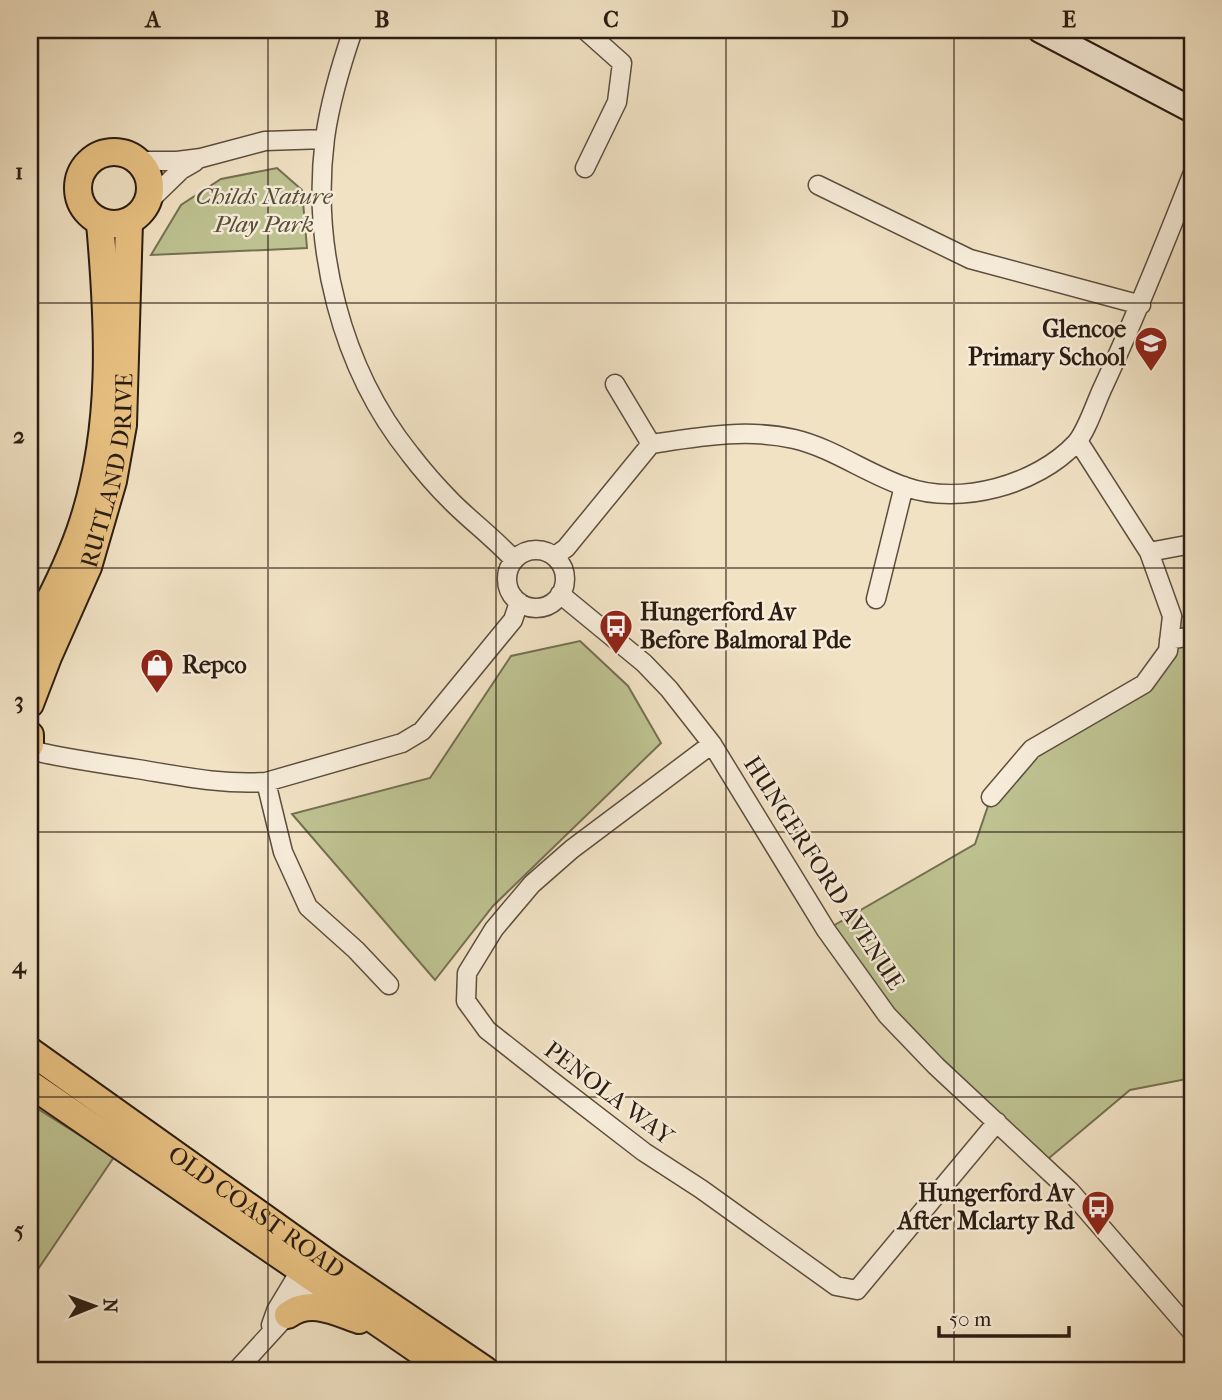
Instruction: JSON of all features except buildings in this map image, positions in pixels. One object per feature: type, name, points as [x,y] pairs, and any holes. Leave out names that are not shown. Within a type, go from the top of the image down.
[{"type":"main road","points":[[113,151],[127,154],[139,161],[151,186],[149,201],[141,213],[129,222],[115,225],[100,223],[88,215],[80,203],[77,189],[79,175],[87,163],[99,155],[113,151]]},
{"type":"main road","name":"RUTLAND DRIVE","points":[[30,704],[88,567],[113,481],[123,425],[129,222]]},
{"type":"main road","name":"RUTLAND DRIVE","points":[[30,637],[54,594],[80,530],[98,463],[107,386],[108,312],[100,223]]},
{"type":"main road","points":[[30,735],[30,747]]},
{"type":"main road","name":"OLD COAST ROAD","points":[[30,1051],[315,1267],[402,1339],[447,1370]]},
{"type":"main road","name":"OLD COAST ROAD","points":[[30,1084],[315,1267],[485,1370]]},
{"type":"main road","points":[[279,1324],[297,1308],[318,1306],[402,1339]]},
{"type":"street","points":[[353,30],[339,71],[325,139],[322,175],[323,224],[328,268],[344,330],[369,392],[386,422],[428,476],[514,560]]},
{"type":"street","points":[[585,30],[622,64],[617,102],[585,168]]},
{"type":"street","points":[[1040,30],[1192,110]]},
{"type":"street","points":[[139,161],[177,162],[265,141],[325,139]]},
{"type":"street","points":[[149,201],[181,170],[201,158]]},
{"type":"street","points":[[555,556],[566,548],[651,444],[704,436],[755,433],[794,439],[904,486],[930,494],[990,491],[1041,471],[1077,442],[1141,305],[1192,175]]},
{"type":"street","points":[[818,185],[970,259],[1141,305]]},
{"type":"street","points":[[615,384],[651,444]]},
{"type":"street","points":[[991,797],[1032,749],[1144,684],[1168,651],[1172,616],[1149,552],[1077,442]]},
{"type":"street","points":[[876,599],[904,486]]},
{"type":"street","points":[[1149,552],[1192,544]]},
{"type":"street","points":[[534,550],[555,556],[565,575],[564,589],[553,602],[542,607],[530,607],[519,602],[508,584],[508,572],[514,560],[523,553],[534,550]]},
{"type":"street","name":"HUNGERFORD AVENUE","points":[[560,594],[644,663],[669,689],[712,744],[826,930],[860,981],[887,1015],[936,1066],[1070,1191],[1192,1332]]},
{"type":"street","points":[[30,747],[60,758],[222,782],[266,782],[373,752],[413,738],[438,712],[513,620],[519,602]]},
{"type":"street","points":[[1169,640],[1192,636]]},
{"type":"street","name":"PENOLA WAY","points":[[712,744],[572,849],[532,884],[494,929],[467,973],[466,1001],[487,1030],[644,1152],[701,1189],[836,1286],[857,1290],[997,1122]]},
{"type":"street","points":[[266,782],[283,852],[308,907],[356,950],[388,985]]},
{"type":"street","points":[[237,1370],[279,1324],[315,1267]]},
{"type":"street","points":[[279,1324],[276,1311],[315,1267]]},
{"type":"green space","name":"Childs Nature Play Park","points":[[277,168],[302,190],[307,248],[151,255],[181,205],[221,179]]},
{"type":"green space","points":[[1172,616],[1192,617],[1192,1078],[1130,1090],[1042,1164],[936,1066],[826,930],[975,844],[991,797],[1032,749],[1144,684],[1168,651]]},
{"type":"green space","points":[[580,641],[628,686],[661,743],[493,906],[435,980],[292,814],[430,778],[511,656]]},
{"type":"green space","points":[[30,1104],[114,1157],[30,1281]]},
{"type":"place","name":"Glencoe Primary School","points":[[1151,373]]},
{"type":"place","name":"Hungerford Av Before Balmoral Pde","points":[[616,656]]},
{"type":"place","name":"Repco","points":[[157,695]]},
{"type":"place","name":"Hungerford Av After Mclarty Rd","points":[[1098,1237]]}]
